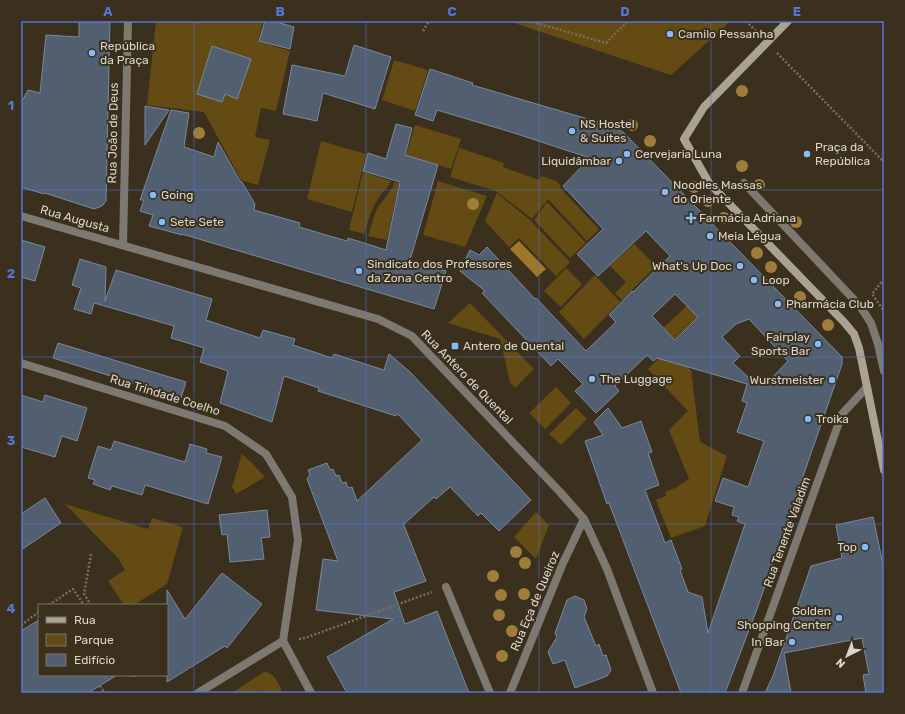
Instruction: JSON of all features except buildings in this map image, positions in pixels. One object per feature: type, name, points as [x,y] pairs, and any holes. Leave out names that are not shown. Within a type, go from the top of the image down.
[{"type":"main road","points":[[788,21],[704,107],[684,139],[709,183],[854,334],[859,348],[868,387],[884,470]]},
{"type":"street","name":"Rua João de Deus","points":[[123,245],[128,21]]},
{"type":"street","points":[[744,183],[860,306],[871,323],[878,344],[884,371]]},
{"type":"street","name":"Rua Augusta","points":[[21,216],[123,245]]},
{"type":"street","name":"Rua Antero de Quental","points":[[123,245],[378,319],[412,336],[584,519],[607,569],[653,693]]},
{"type":"street","name":"Rua Trindade Coelho","points":[[21,363],[225,426],[266,454],[292,497],[298,540],[283,641]]},
{"type":"street","name":"Rua Tenente Valadim","points":[[742,693],[842,414],[868,387]]},
{"type":"street","name":"Rua Eça de Queiroz","points":[[510,693],[562,563],[584,519]]},
{"type":"street","points":[[446,587],[490,693]]},
{"type":"street","points":[[198,693],[283,641],[311,693]]},
{"type":"path","points":[[423,31],[429,21]]},
{"type":"path","points":[[530,21],[606,43],[628,21]]},
{"type":"path","points":[[776,51],[884,162]]},
{"type":"path","points":[[884,279],[872,294],[884,311]]},
{"type":"path","points":[[90,554],[84,594],[90,604]]},
{"type":"path","points":[[50,604],[73,589],[83,604]]},
{"type":"path","points":[[305,638],[428,594]]},
{"type":"path","points":[[21,625],[38,613]]},
{"type":"path","points":[[100,686],[105,693]]},
{"type":"green space","points":[[156,21],[263,21],[258,41],[290,51],[276,111],[261,108],[255,137],[270,140],[258,185],[241,180],[204,112],[147,105]]},
{"type":"green space","points":[[508,21],[731,21],[671,75]]},
{"type":"green space","points":[[394,60],[428,70],[415,111],[382,100]]},
{"type":"green space","points":[[415,125],[461,139],[451,169],[419,159],[403,164]]},
{"type":"green space","points":[[321,141],[366,154],[352,212],[307,199]]},
{"type":"green space","points":[[459,148],[504,163],[503,167],[539,180],[541,176],[556,181],[561,186],[560,188],[599,229],[587,241],[548,199],[532,219],[496,191],[450,177]]},
{"type":"green space","points":[[363,172],[391,181],[373,207],[364,234],[349,230]]},
{"type":"green space","points":[[438,181],[487,196],[465,247],[423,235]]},
{"type":"green space","points":[[394,182],[399,183],[387,240],[368,236],[376,210],[393,187]]},
{"type":"green space","points":[[497,193],[530,220],[570,262],[556,276],[519,238],[509,247],[485,221]]},
{"type":"green space","points":[[547,202],[586,243],[570,258],[534,220]]},
{"type":"green space","points":[[634,244],[656,266],[622,300],[615,293],[626,282],[610,266]]},
{"type":"green space","points":[[566,268],[582,284],[561,307],[544,291]]},
{"type":"green space","points":[[595,275],[620,302],[584,339],[559,312]]},
{"type":"green space","points":[[696,297],[707,307],[675,339],[669,334],[663,340],[657,334]]},
{"type":"green space","points":[[470,303],[534,369],[515,388],[510,382],[500,339],[448,323]]},
{"type":"green space","points":[[668,350],[691,370],[700,442],[727,456],[705,526],[671,538],[656,500],[666,496],[665,492],[675,488],[689,479],[669,430],[688,411],[648,369]]},
{"type":"green space","points":[[556,387],[571,403],[545,429],[529,413]]},
{"type":"green space","points":[[576,408],[587,419],[561,445],[549,434]]},
{"type":"green space","points":[[242,454],[265,477],[236,494],[232,487]]},
{"type":"green space","points":[[65,504],[148,529],[152,518],[183,527],[167,584],[136,604],[123,604],[108,581],[125,570],[118,558]]},
{"type":"green space","points":[[536,512],[549,525],[536,559],[514,537]]},
{"type":"green space","points":[[264,672],[271,674],[274,677],[283,693],[261,693],[259,690],[254,693],[233,693],[233,692]]},
{"type":"shaded area","points":[[519,241],[546,269],[537,277],[510,249]]},
{"type":"place","name":"Camilo Pessanha","points":[[670,34]]},
{"type":"place","name":"República da Praça","points":[[92,53]]},
{"type":"place","name":"NS Hostel & Suites","points":[[572,131]]},
{"type":"place","name":"Cervejaria Luna","points":[[627,154]]},
{"type":"place","name":"Praça da República","points":[[807,154]]},
{"type":"place","name":"Liquidâmbar","points":[[619,161]]},
{"type":"place","name":"Noodles Massas do Oriente","points":[[665,192]]},
{"type":"place","name":"Going","points":[[153,195]]},
{"type":"place","name":"Farmácia Adriana","points":[[691,218]]},
{"type":"place","name":"Sete Sete","points":[[162,222]]},
{"type":"place","name":"Meia Légua","points":[[710,236]]},
{"type":"place","name":"What's Up Doc","points":[[740,266]]},
{"type":"place","name":"Sindicato dos Professores da Zona Centro","points":[[359,271]]},
{"type":"place","name":"Loop","points":[[754,280]]},
{"type":"place","name":"Pharmácia Club","points":[[778,304]]},
{"type":"place","name":"Fairplay Sports Bar","points":[[818,344]]},
{"type":"place","name":"Antero de Quental","points":[[455,346]]},
{"type":"place","name":"The Luggage","points":[[592,379]]},
{"type":"place","name":"Wurstmeister","points":[[832,380]]},
{"type":"place","name":"Troika","points":[[808,419]]},
{"type":"place","name":"Top","points":[[865,547]]},
{"type":"place","name":"Golden Shopping Center","points":[[839,618]]},
{"type":"place","name":"In Bar","points":[[792,642]]}]
